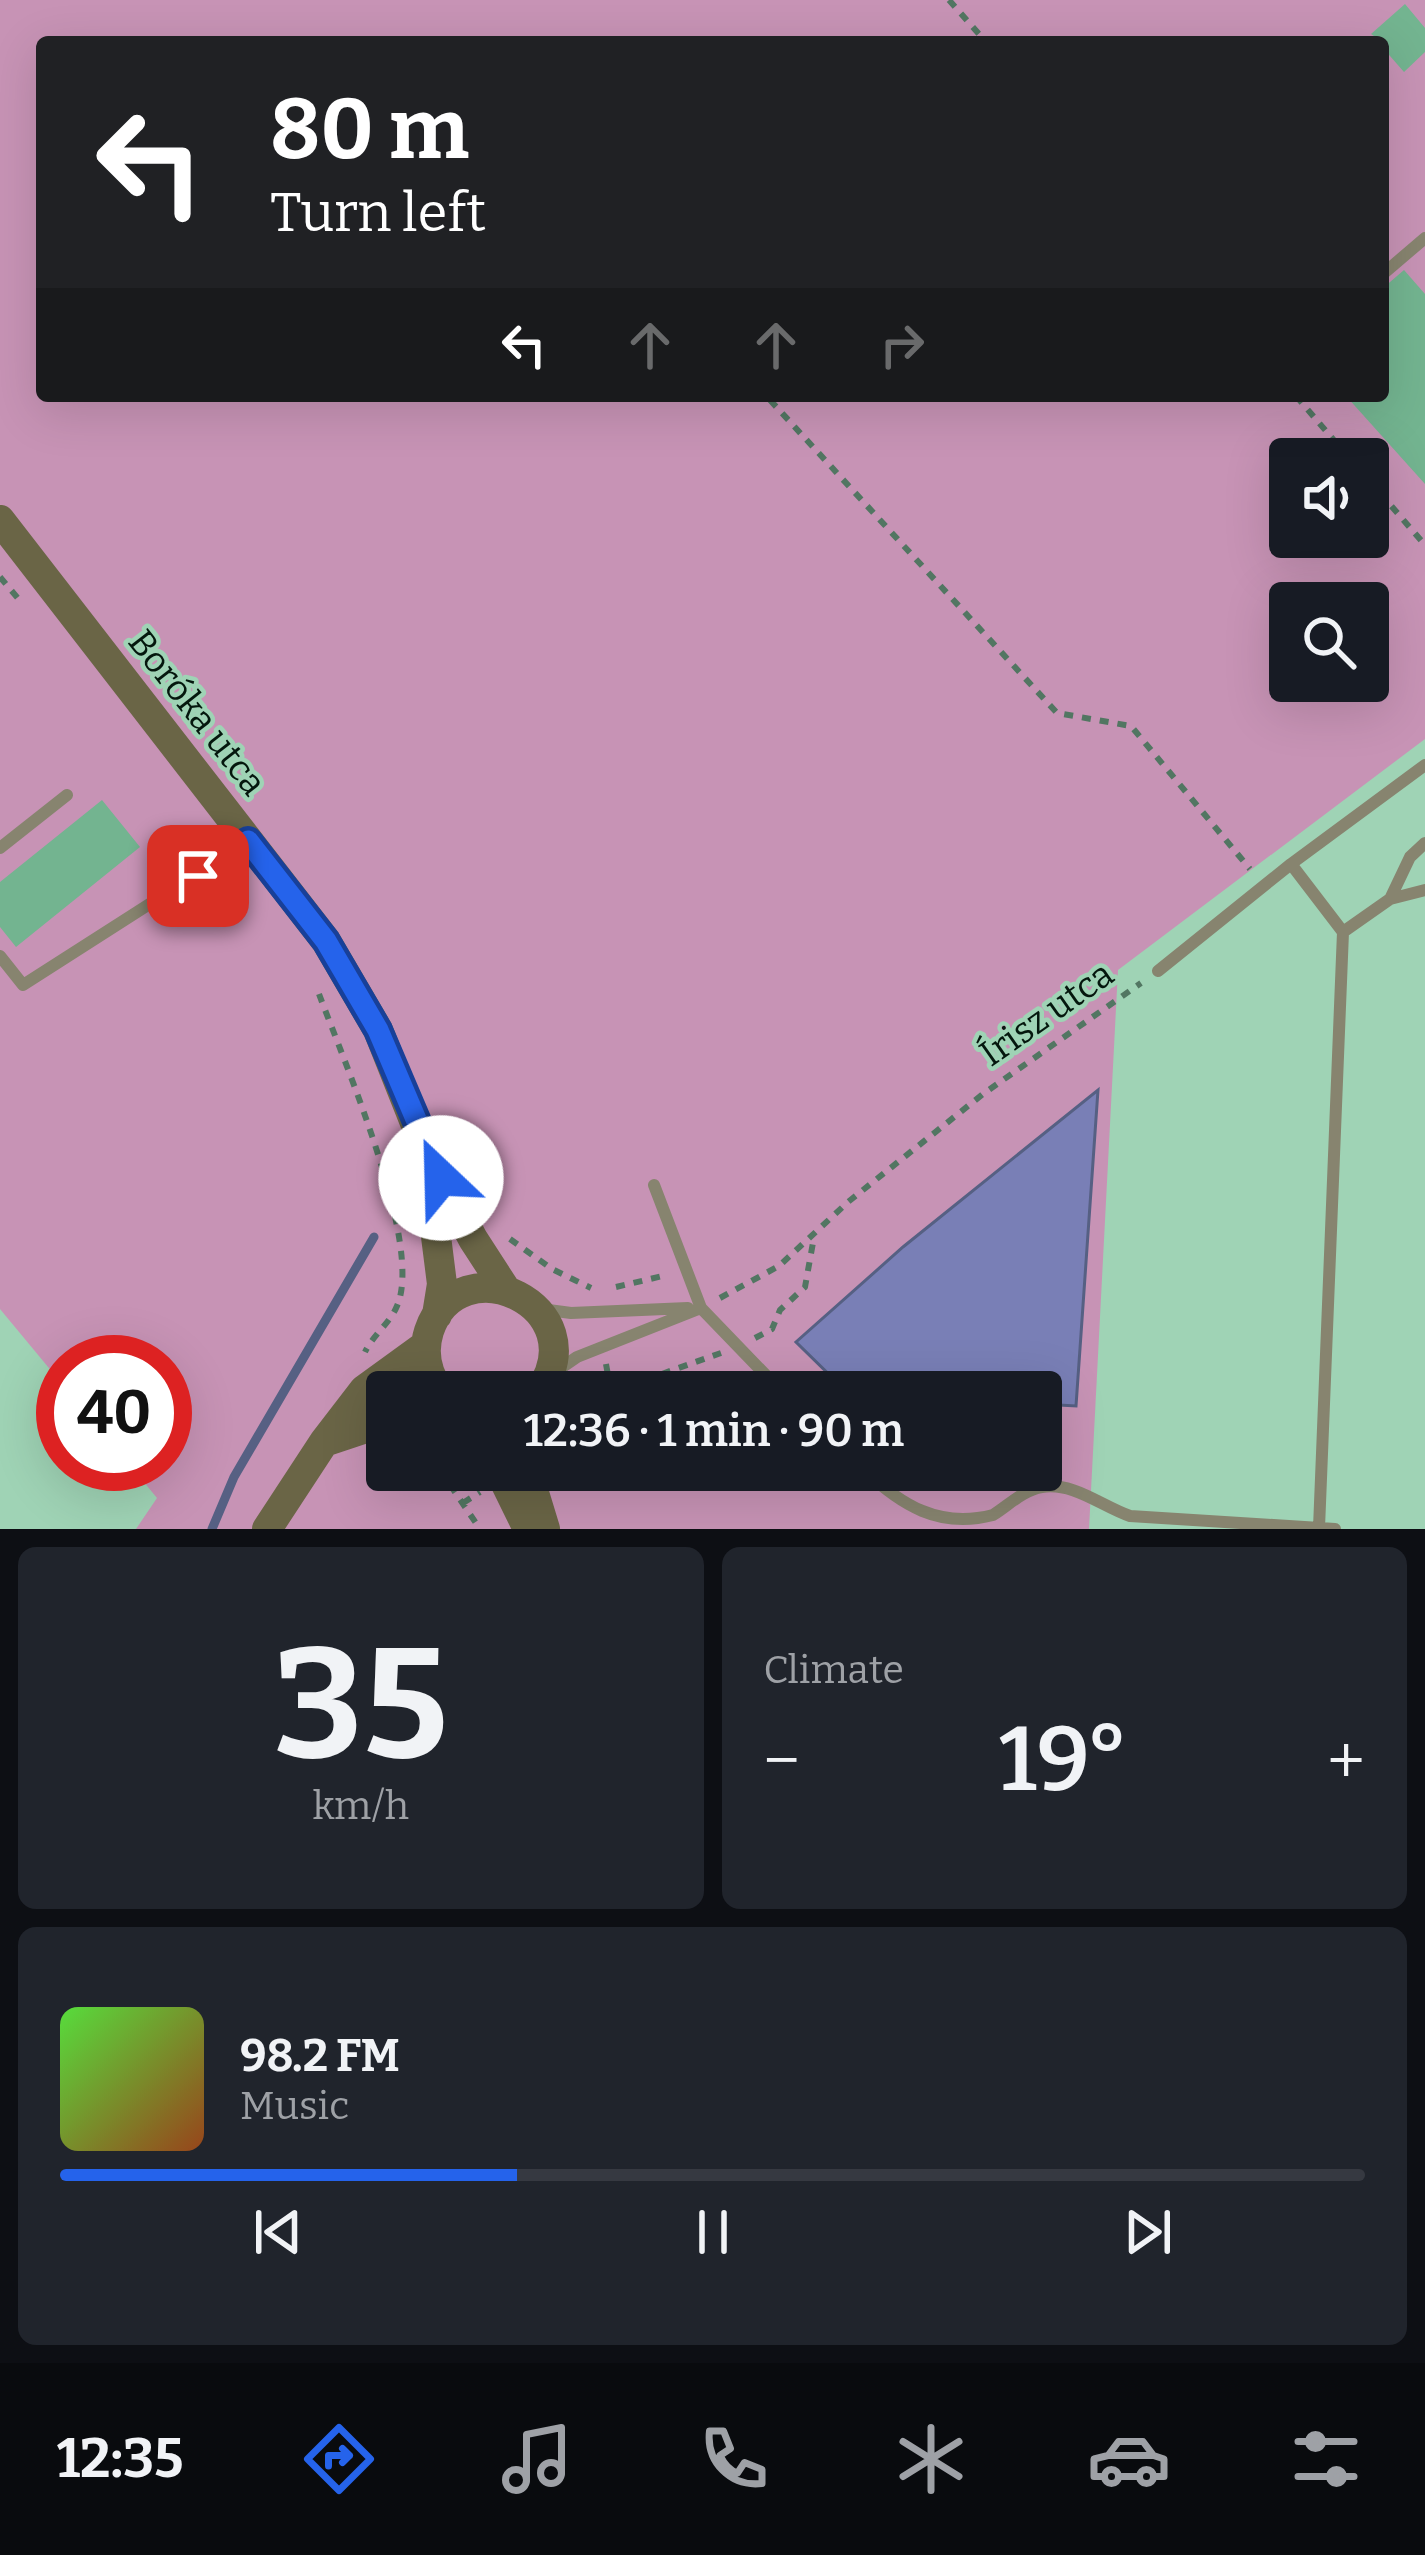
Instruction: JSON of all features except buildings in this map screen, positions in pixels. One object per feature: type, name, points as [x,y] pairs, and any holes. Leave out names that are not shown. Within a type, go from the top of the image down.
[{"type":"street","name":"Boróka utca","points":[[0,520],[326,941],[368,1012],[404,1089],[424,1148],[506,1290]]},
{"type":"street","name":"Boróka utca","points":[[424,1148],[442,1284],[426,1345]]},
{"type":"street","points":[[437,1315],[467,1292],[506,1290],[537,1309],[548,1327],[553,1347],[547,1371]]},
{"type":"street","points":[[268,1529],[364,1390],[426,1345]]},
{"type":"street","points":[[426,1345],[429,1371]]},
{"type":"street","points":[[324,1442],[366,1428]]},
{"type":"street","points":[[509,1491],[528,1529]]},
{"type":"street","points":[[533,1491],[545,1529]]},
{"type":"lane","points":[[1389,269],[1425,238]]},
{"type":"lane","name":"Írisz utca","points":[[1158,971],[1425,765]]},
{"type":"lane","points":[[0,848],[68,795]]},
{"type":"lane","points":[[0,956],[22,985],[248,841]]},
{"type":"lane","points":[[1390,899],[1410,857],[1425,843]]},
{"type":"lane","points":[[1291,864],[1343,932],[1318,1528]]},
{"type":"lane","points":[[1343,932],[1390,899],[1425,890]]},
{"type":"lane","points":[[654,1184],[701,1308],[761,1371]]},
{"type":"lane","points":[[537,1309],[584,1313],[701,1308]]},
{"type":"lane","points":[[560,1371],[577,1357],[701,1308]]},
{"type":"lane","points":[[1062,1486],[1130,1516],[1335,1529]]},
{"type":"lane","points":[[886,1491],[904,1508],[936,1526],[979,1522],[1032,1491]]},
{"type":"path","points":[[949,0],[981,36]]},
{"type":"path","points":[[772,402],[1057,713],[1131,726],[1264,886]]},
{"type":"path","points":[[1301,402],[1332,438]]},
{"type":"path","points":[[1389,503],[1425,545]]},
{"type":"path","name":"Írisz utca","points":[[701,1308],[779,1265],[983,1094],[1158,971]]},
{"type":"path","points":[[318,991],[381,1164],[405,1265],[397,1306],[357,1368],[364,1390]]},
{"type":"path","points":[[672,1371],[738,1348],[772,1329],[780,1310],[805,1287],[814,1234]]},
{"type":"path","points":[[473,1239],[506,1237],[552,1269],[597,1289],[642,1283],[687,1268]]},
{"type":"path","points":[[454,1491],[480,1529]]},
{"type":"shaded area","points":[[0,0],[1425,0],[1425,739],[1118,970],[1089,1529],[136,1529],[157,1498],[151,1491],[192,1491],[192,1335],[36,1335],[36,1352],[0,1309]]},
{"type":"water","points":[[1098,1090],[1076,1406],[1062,1405],[1062,1371],[826,1371],[796,1342],[903,1247]]},
{"type":"waterway","points":[[212,1529],[234,1477],[374,1237]]},
{"type":"route","points":[[198,876],[248,841],[326,941],[378,1030],[424,1148],[441,1178]]}]
